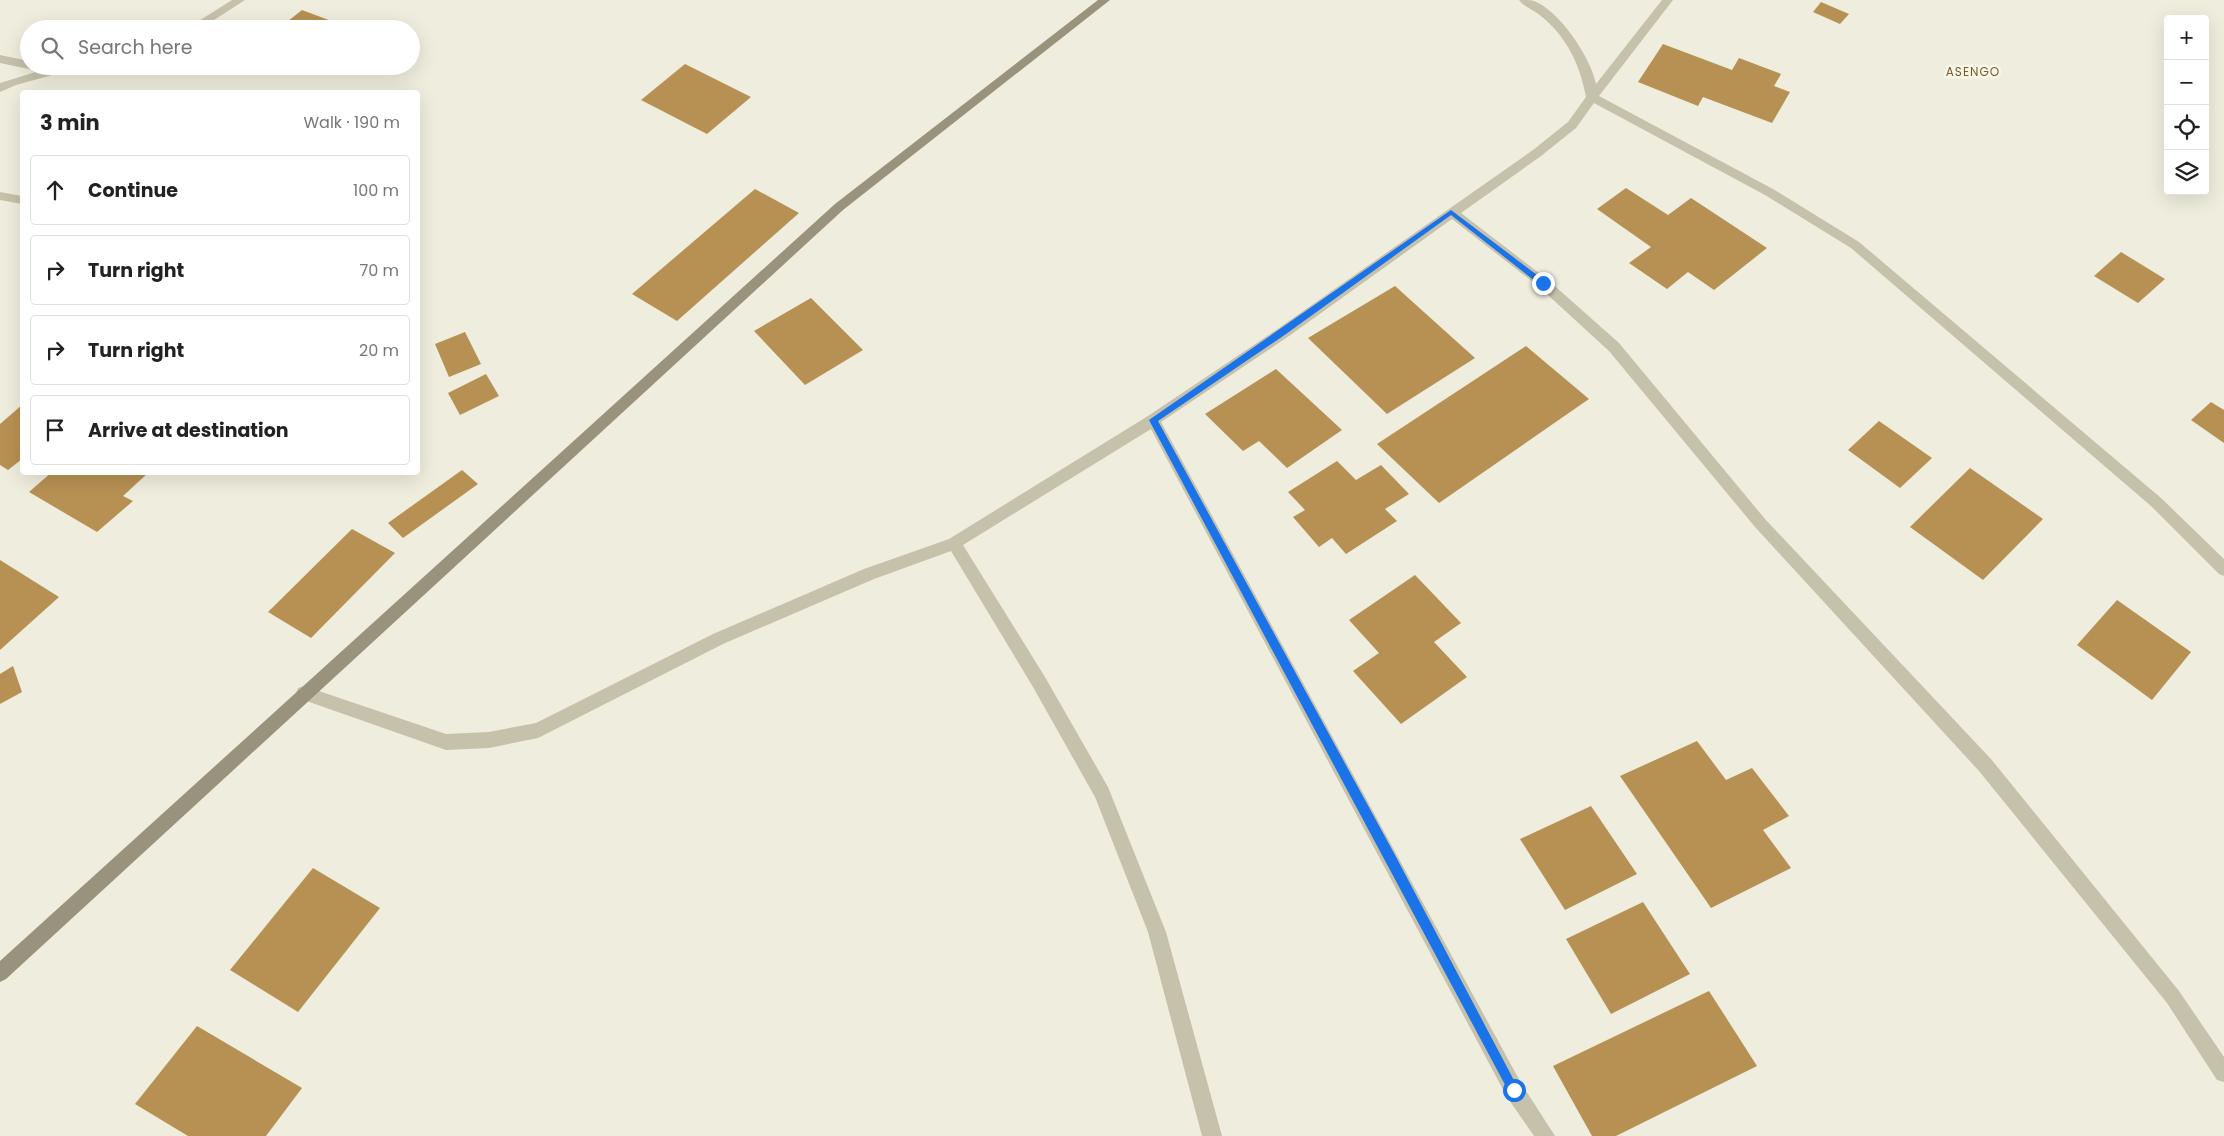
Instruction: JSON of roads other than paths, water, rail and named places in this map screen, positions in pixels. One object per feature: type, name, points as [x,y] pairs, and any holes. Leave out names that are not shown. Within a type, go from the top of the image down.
[{"type":"street","points":[[207,20],[240,0]]},
{"type":"street","points":[[0,973],[304,693],[839,207],[1105,0]]},
{"type":"street","points":[[1524,0],[1547,14],[1571,44],[1588,74],[1592,97]]},
{"type":"street","points":[[304,693],[446,742],[489,740],[538,730],[718,639],[869,574],[954,543],[1153,420],[1284,332],[1451,212],[1537,153],[1572,125],[1668,0]]},
{"type":"street","points":[[0,59],[20,63]]},
{"type":"street","points":[[0,88],[39,75]]},
{"type":"street","points":[[1592,97],[1769,192],[1855,245],[2156,502],[2224,569]]},
{"type":"street","points":[[0,196],[20,200]]},
{"type":"street","points":[[1451,212],[1543,283],[1614,347],[1760,523],[1986,765],[2173,996],[2224,1073]]},
{"type":"street","points":[[1153,420],[1387,850],[1514,1090],[1545,1136]]},
{"type":"street","points":[[954,543],[1039,682],[1102,793],[1157,932],[1212,1136]]},
{"type":"district","name":"ASENGO","points":[[1973,72]]}]
